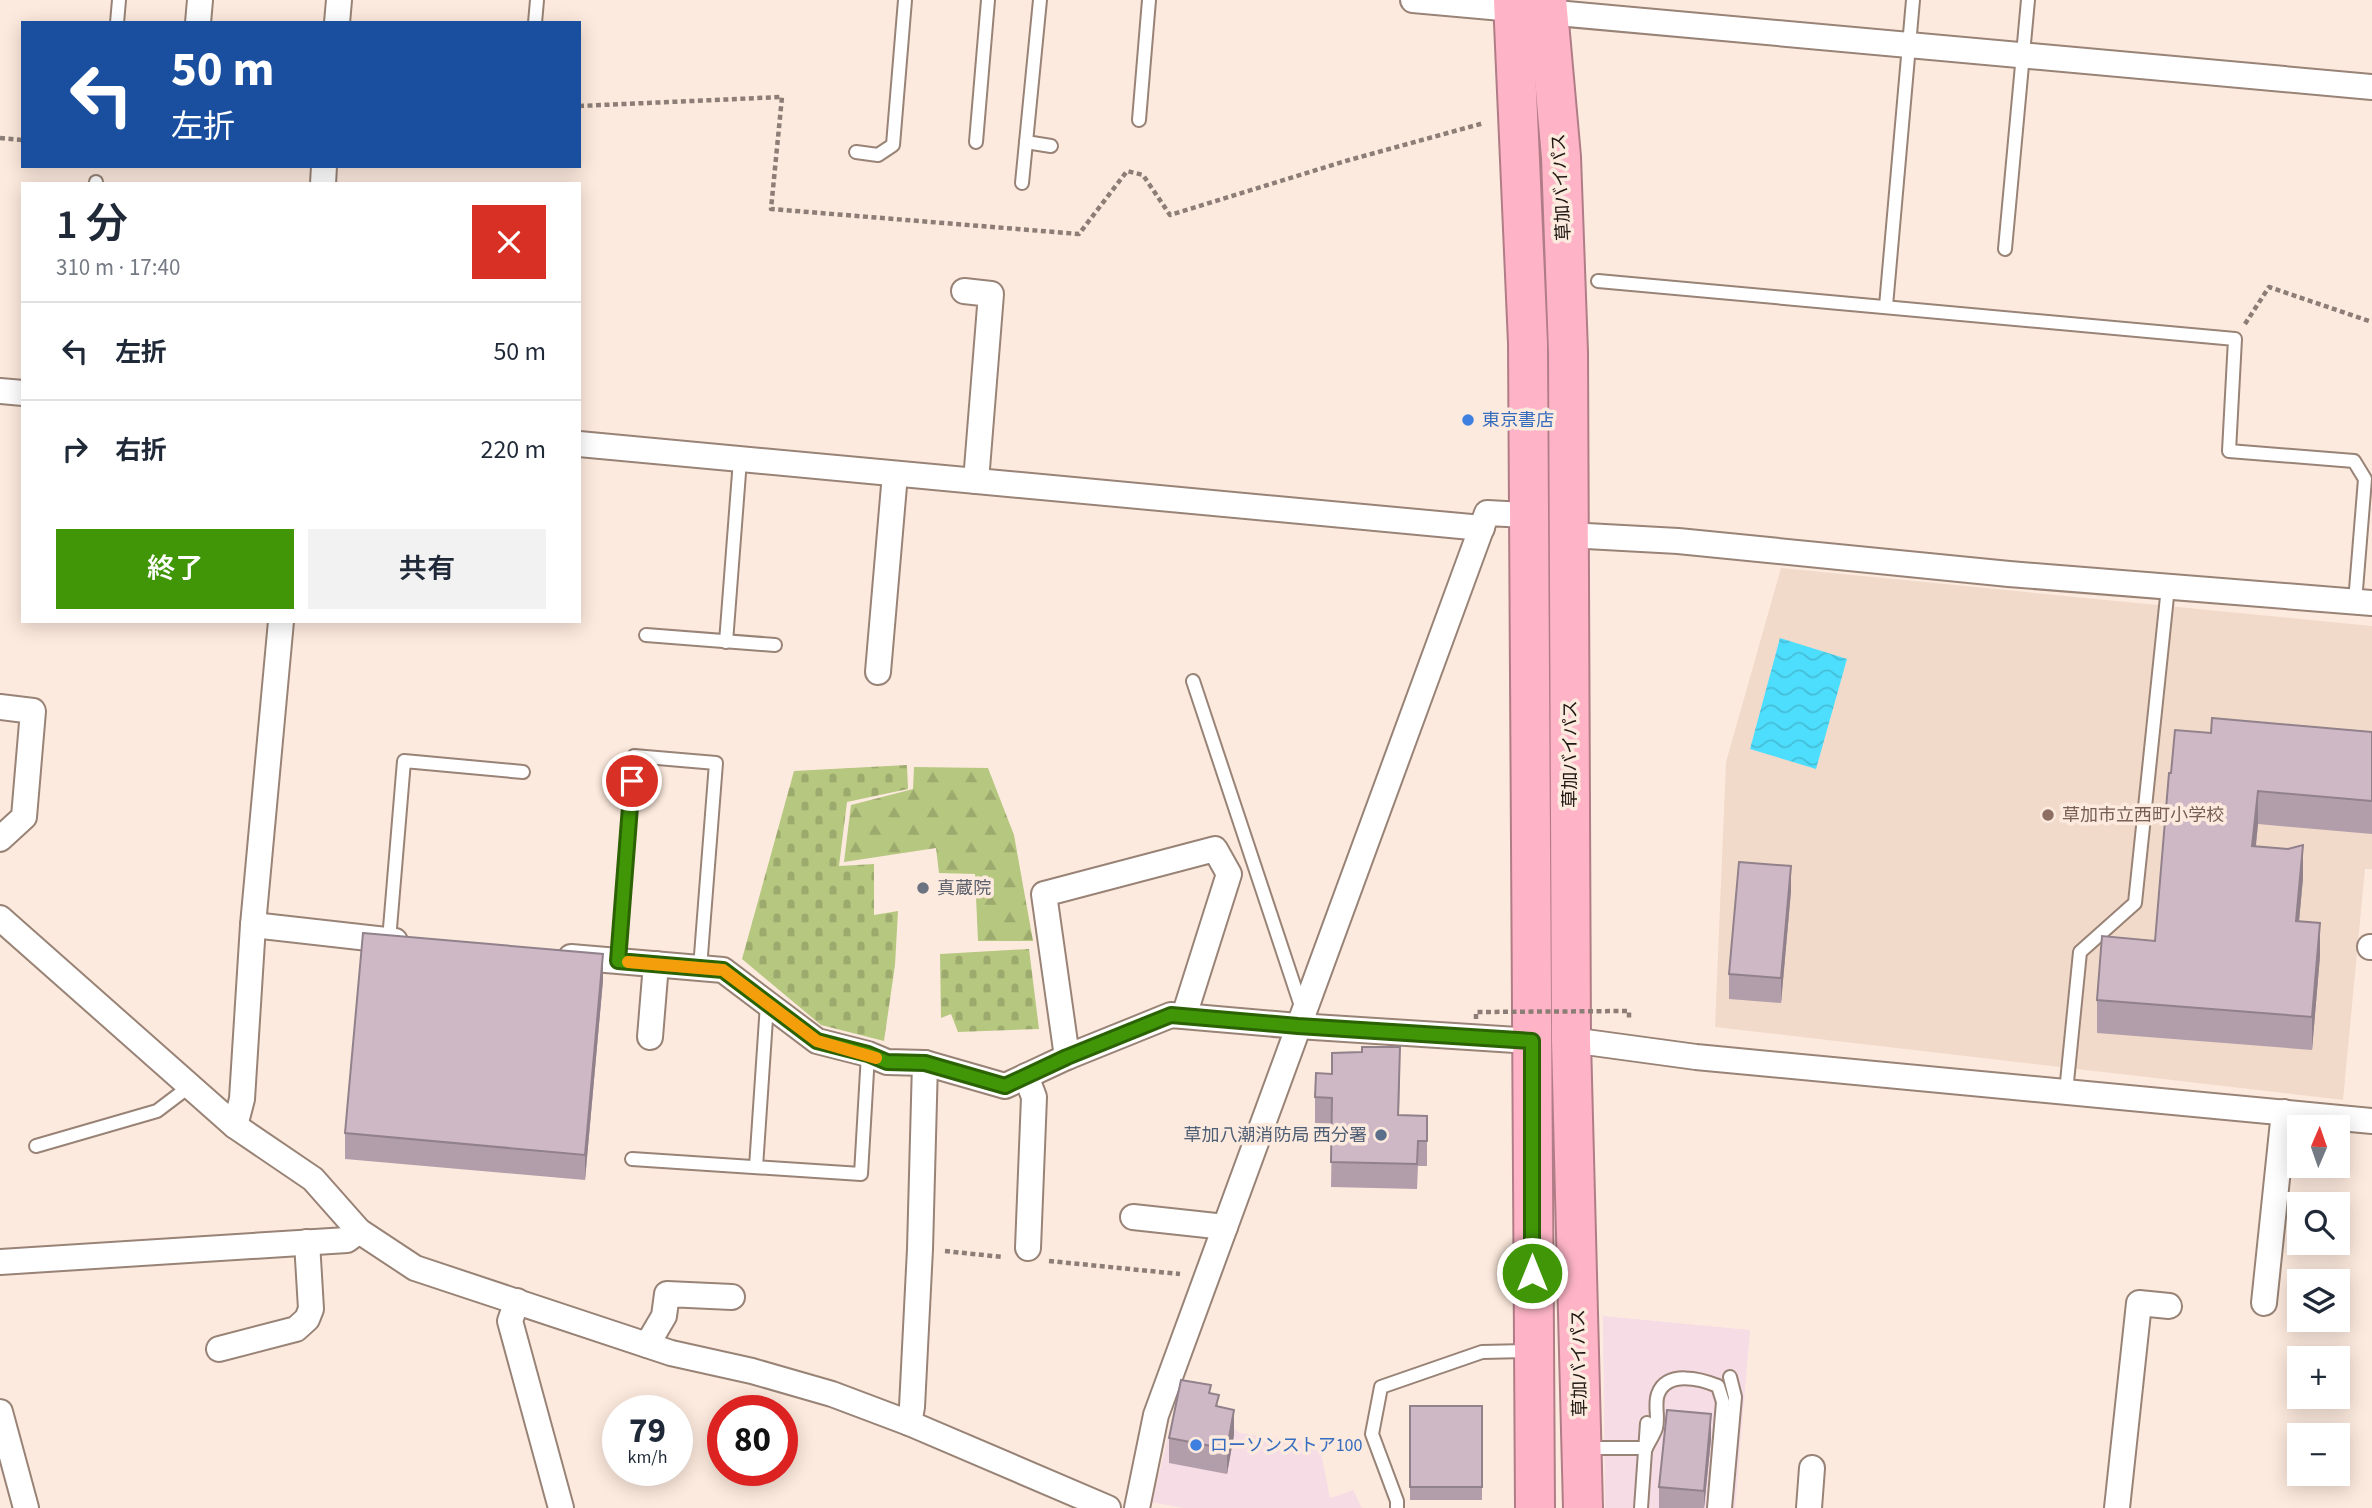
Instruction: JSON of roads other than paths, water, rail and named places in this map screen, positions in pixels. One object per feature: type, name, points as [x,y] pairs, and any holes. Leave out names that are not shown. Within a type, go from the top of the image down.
[{"type":"highway","points":[[1531,5],[1528,515],[1535,1508]]},
{"type":"highway","name":"草加バイパス","points":[[1531,5],[1562,185],[1568,352],[1571,1040],[1583,1508]]},
{"type":"street","points":[[198,21],[200,0]]},
{"type":"street","points":[[337,21],[339,0]]},
{"type":"street","points":[[1413,0],[1531,5],[1909,45],[2372,87]]},
{"type":"street","points":[[964,291],[991,294],[976,481]]},
{"type":"street","points":[[0,391],[21,393]]},
{"type":"street","points":[[581,444],[1482,528]]},
{"type":"street","points":[[878,672],[895,474]]},
{"type":"street","points":[[1137,1508],[1156,1415],[1487,513],[1528,515]]},
{"type":"street","points":[[1568,535],[1678,541],[2009,574],[2364,603]]},
{"type":"street","points":[[235,1126],[242,1099],[253,925],[281,623]]},
{"type":"street","points":[[0,707],[33,711],[24,817],[0,839]]},
{"type":"street","points":[[1067,1057],[1044,894],[1215,849],[1228,874],[1184,1016]]},
{"type":"street","points":[[0,918],[235,1126],[313,1179],[359,1231],[415,1268],[647,1345],[832,1394],[909,1423],[1108,1508]]},
{"type":"street","points":[[253,925],[416,942]]},
{"type":"street","points":[[551,955],[723,970],[817,1041],[868,1054],[887,1062],[925,1063],[1005,1086],[1067,1057],[1171,1015],[1301,1019],[1532,1041]]},
{"type":"street","points":[[650,1037],[656,964]]},
{"type":"street","points":[[1571,1040],[1696,1057],[2372,1121]]},
{"type":"street","points":[[909,1423],[920,1249],[925,1063]]},
{"type":"street","points":[[1026,1076],[1034,1097],[1029,1256]]},
{"type":"street","points":[[2263,1303],[2284,1112]]},
{"type":"street","points":[[1133,1217],[1225,1227]]},
{"type":"street","points":[[0,1262],[347,1240],[359,1231]]},
{"type":"street","points":[[219,1349],[296,1329],[307,1319],[311,1309],[307,1242]]},
{"type":"street","points":[[647,1345],[664,1316],[667,1294],[732,1297]]},
{"type":"street","points":[[517,1301],[510,1321],[561,1508]]},
{"type":"street","points":[[2117,1508],[2139,1303],[2169,1306]]},
{"type":"street","points":[[0,1412],[26,1508]]},
{"type":"street","points":[[1809,1508],[1812,1468]]},
{"type":"lane","points":[[117,21],[119,0]]},
{"type":"lane","points":[[535,21],[537,0]]},
{"type":"lane","points":[[856,152],[878,155],[893,145],[905,0]]},
{"type":"lane","points":[[976,142],[988,0]]},
{"type":"lane","points":[[1022,183],[1040,0]]},
{"type":"lane","points":[[1139,120],[1149,0]]},
{"type":"lane","points":[[1886,306],[1913,0]]},
{"type":"lane","points":[[2005,249],[2028,0]]},
{"type":"lane","points":[[1026,142],[1051,146]]},
{"type":"lane","points":[[1598,281],[2235,340],[2229,451],[2354,461],[2365,479],[2364,603]]},
{"type":"lane","points":[[726,642],[740,460]]},
{"type":"lane","points":[[2066,1092],[2080,952],[2135,903],[2168,587]]},
{"type":"lane","points":[[646,635],[775,645]]},
{"type":"lane","points":[[1193,681],[1301,1019]]},
{"type":"lane","points":[[618,961],[634,756],[716,763],[700,968]]},
{"type":"lane","points":[[389,940],[404,761],[523,772]]},
{"type":"lane","points":[[756,1167],[767,1004]]},
{"type":"lane","points":[[632,1158],[860,1174],[868,1054]]},
{"type":"lane","points":[[36,1146],[158,1111],[190,1086]]},
{"type":"lane","points":[[1397,1508],[1397,1501],[1372,1434],[1381,1387],[1482,1352],[1533,1351]]},
{"type":"lane","points":[[1726,1508],[1735,1397],[1730,1377]]},
{"type":"lane","points":[[1646,1448],[1656,1428],[1658,1394],[1668,1382],[1686,1378],[1701,1379],[1718,1386],[1723,1402],[1714,1508]]},
{"type":"lane","points":[[1641,1508],[1647,1423]]},
{"type":"lane","points":[[1581,1448],[1646,1448]]},
{"type":"water","points":[[1780,638],[1847,659],[1816,769],[1750,749]]},
{"type":"place","name":"東京書店","points":[[1468,420]]},
{"type":"place","name":"草加市立西町小学校","points":[[2048,815]]},
{"type":"place","name":"真蔵院","points":[[923,888]]},
{"type":"place","name":"草加八潮消防局 西分署","points":[[1381,1135]]},
{"type":"place","name":"ローソンストア100","points":[[1196,1445]]}]
